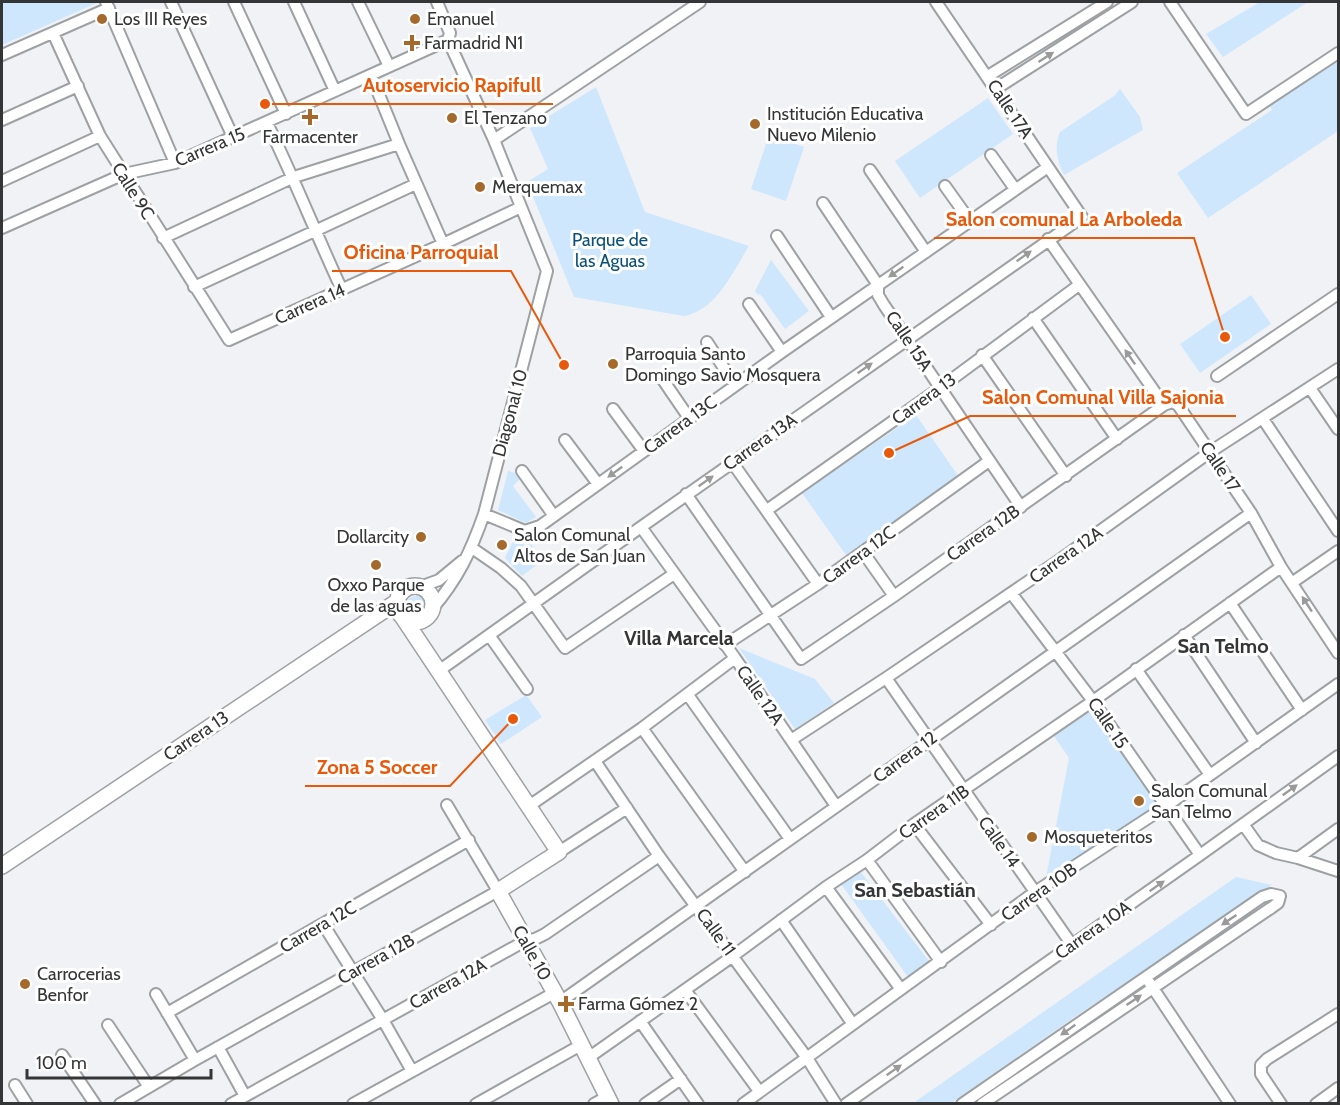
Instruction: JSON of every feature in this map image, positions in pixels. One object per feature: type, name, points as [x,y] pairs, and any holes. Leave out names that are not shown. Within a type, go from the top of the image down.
[{"type":"street","points":[[171,2],[233,137]]},
{"type":"street","points":[[234,2],[286,114]]},
{"type":"street","points":[[294,2],[335,91]]},
{"type":"street","points":[[358,2],[389,66]]},
{"type":"street","points":[[437,2],[450,33],[448,40],[521,207]]},
{"type":"street","points":[[494,141],[700,2]]},
{"type":"street","name":"Calle 17A","points":[[936,2],[997,88],[1082,216]]},
{"type":"street","points":[[988,76],[1107,2]]},
{"type":"street","points":[[997,88],[1132,2]]},
{"type":"street","points":[[1170,2],[1246,114],[1338,53]]},
{"type":"street","points":[[2,55],[53,33],[107,5],[175,163]]},
{"type":"street","name":"Calle 9C","points":[[53,33],[100,136],[229,340]]},
{"type":"street","name":"Carrera 15","points":[[2,228],[124,174],[175,163],[448,40]]},
{"type":"street","points":[[371,75],[443,244]]},
{"type":"street","points":[[2,120],[78,86]]},
{"type":"street","points":[[267,123],[294,177],[342,290]]},
{"type":"street","points":[[2,181],[100,136]]},
{"type":"street","points":[[163,238],[294,177],[399,144]]},
{"type":"street","points":[[991,155],[1015,189]]},
{"type":"street","name":"Carrera 13C","points":[[484,514],[525,531],[532,530],[831,317],[1048,167]]},
{"type":"street","points":[[870,170],[926,252]]},
{"type":"street","points":[[194,287],[416,184]]},
{"type":"street","points":[[945,186],[970,221]]},
{"type":"street","name":"Calle 15A","points":[[823,203],[878,285],[878,295],[1021,507]]},
{"type":"street","name":"Carrera 14","points":[[229,340],[521,207]]},
{"type":"street","name":"Diagonal 10","points":[[431,612],[450,589],[471,551],[484,514],[547,271],[521,207]]},
{"type":"street","name":"Carrera 13A","points":[[437,666],[489,635],[1082,216]]},
{"type":"street","points":[[777,236],[831,317]]},
{"type":"street","name":"Calle 17","points":[[1047,240],[1164,405],[1172,402],[1178,405],[1251,513],[1281,567],[1338,653]]},
{"type":"street","name":"Carrera 13","points":[[768,510],[940,388],[1079,285]]},
{"type":"street","points":[[1217,376],[1338,294]]},
{"type":"street","points":[[749,304],[782,352]]},
{"type":"street","points":[[1033,318],[1118,439]]},
{"type":"street","points":[[707,342],[735,386]]},
{"type":"street","points":[[982,355],[1066,476]]},
{"type":"street","name":"Carrera 12A","points":[[791,740],[1011,593],[1210,452],[1338,369]]},
{"type":"street","points":[[661,376],[688,418]]},
{"type":"street","points":[[1310,388],[1338,429]]},
{"type":"street","name":"Carrera 12B","points":[[771,615],[801,659],[1066,476],[1164,405]]},
{"type":"street","points":[[613,409],[644,451]]},
{"type":"street","points":[[1263,419],[1338,531]]},
{"type":"street","points":[[565,440],[598,484]]},
{"type":"street","name":"Carrera 12C","points":[[725,645],[818,584],[989,461]]},
{"type":"street","points":[[732,462],[818,584]]},
{"type":"street","points":[[522,471],[554,516]]},
{"type":"street","points":[[686,494],[771,615]]},
{"type":"street","name":"Carrera 12","points":[[353,1104],[412,1071],[557,998],[697,906],[929,739],[1251,513]]},
{"type":"street","name":"Calle 12A","points":[[641,526],[836,806]]},
{"type":"street","points":[[559,852],[397,608],[401,593],[408,588],[420,587],[439,580],[471,551],[501,568],[521,586],[565,648],[674,574]]},
{"type":"street","points":[[1293,582],[1338,551]]},
{"type":"street","points":[[863,552],[894,596]]},
{"type":"street","name":"Carrera 11B","points":[[476,1104],[584,1052],[640,1021],[914,824],[1093,701],[1281,567]]},
{"type":"street","points":[[420,587],[431,596],[428,637],[437,666]]},
{"type":"street","name":"Calle 15","points":[[1011,593],[1093,701],[1200,855]]},
{"type":"street","points":[[1230,603],[1302,710]]},
{"type":"street","points":[[397,608],[413,622],[420,621],[431,612]]},
{"type":"street","name":"Carrera 13","points":[[2,866],[397,608]]},
{"type":"street","points":[[489,635],[527,688]]},
{"type":"street","points":[[1184,636],[1256,743]]},
{"type":"street","points":[[529,806],[688,695],[735,658]]},
{"type":"street","points":[[1136,669],[1210,775]]},
{"type":"street","name":"Calle 14","points":[[886,678],[1072,945]]},
{"type":"street","name":"Carrera 10B","points":[[742,1104],[1035,892],[1165,807],[1338,684]]},
{"type":"street","points":[[688,695],[790,839]]},
{"type":"street","points":[[642,728],[745,872]]},
{"type":"street","name":"Carrera 10A","points":[[846,1104],[1338,756]]},
{"type":"street","name":"Calle 11","points":[[595,760],[659,856],[807,1058],[836,1104]]},
{"type":"street","name":"Calle 10","points":[[447,805],[557,998],[584,1052],[604,1101]]},
{"type":"street","name":"Carrera 12B","points":[[120,1104],[498,891],[627,808]]},
{"type":"street","points":[[914,824],[991,925]]},
{"type":"street","points":[[1243,824],[1258,845],[1276,853],[1338,871]]},
{"type":"street","points":[[1298,858],[1338,829]]},
{"type":"street","name":"Carrera 12C","points":[[167,1013],[469,840]]},
{"type":"street","name":"Carrera 12A","points":[[231,1104],[525,941],[544,934],[659,856]]},
{"type":"street","points":[[867,860],[941,962]]},
{"type":"street","points":[[826,887],[900,988]]},
{"type":"street","points":[[962,1104],[1263,897],[1271,894],[1280,896],[1278,903],[1271,908],[982,1104]]},
{"type":"street","points":[[781,920],[852,1023]]},
{"type":"street","points":[[323,924],[412,1071]]},
{"type":"street","points":[[1145,976],[1230,1104]]},
{"type":"street","points":[[686,990],[759,1092]]},
{"type":"street","points":[[156,994],[195,1060]]},
{"type":"street","points":[[1281,1104],[1261,1074],[1261,1065],[1338,1014]]},
{"type":"street","points":[[640,1021],[698,1104]]},
{"type":"street","points":[[108,1025],[149,1087]]},
{"type":"street","points":[[218,1047],[245,1096]]},
{"type":"street","points":[[62,1055],[95,1104]]},
{"type":"street","points":[[645,1104],[681,1079]]},
{"type":"street","points":[[15,1084],[27,1104]]},
{"type":"street","points":[[1316,1104],[1338,1088]]},
{"type":"green space","points":[[2,2],[99,2],[2,45]]},
{"type":"green space","points":[[1260,2],[1308,2],[1223,57],[1206,34]]},
{"type":"green space","points":[[1338,59],[1338,131],[1208,218],[1177,173],[1272,110],[1270,106]]},
{"type":"green space","name":"Parque de las Aguas","points":[[596,87],[645,212],[749,246],[715,298],[696,312],[684,316],[574,297],[527,182],[548,169],[530,128]]},
{"type":"green space","points":[[1120,89],[1140,117],[1143,130],[1064,175],[1057,154],[1060,132],[1114,96]]},
{"type":"green space","points":[[988,98],[1013,134],[920,198],[895,161]]},
{"type":"green space","points":[[769,135],[804,147],[786,201],[751,189]]},
{"type":"green space","points":[[771,260],[809,311],[785,329],[760,294],[758,295],[755,291]]},
{"type":"green space","points":[[1251,295],[1271,324],[1200,373],[1180,344]]},
{"type":"green space","points":[[916,415],[959,477],[846,555],[802,493]]},
{"type":"green space","points":[[508,471],[516,473],[520,479],[513,486],[536,517],[526,523],[498,510]]},
{"type":"green space","points":[[514,539],[527,546],[531,544],[543,560],[522,576],[505,558]]},
{"type":"green space","points":[[416,596],[424,599],[427,607],[424,615],[416,618],[408,615],[405,607],[408,599]]},
{"type":"green space","points":[[739,648],[815,679],[834,703],[795,729]]},
{"type":"green space","points":[[526,695],[542,717],[501,744],[485,720]]},
{"type":"green space","points":[[1090,710],[1157,805],[1045,883],[1069,758],[1054,736]]},
{"type":"green space","points":[[860,871],[929,961],[908,977],[841,884]]},
{"type":"green space","points":[[1236,877],[1272,885],[951,1103],[912,1104]]},
{"type":"place","name":"Los III Reyes","points":[[102,19]]},
{"type":"place","name":"Emanuel","points":[[415,19]]},
{"type":"place","name":"Farmadrid N1","points":[[412,43]]},
{"type":"place","name":"Autoservicio Rapifull","points":[[265,104]]},
{"type":"place","name":"Farmacenter","points":[[310,117]]},
{"type":"place","name":"El Tenzano","points":[[452,118]]},
{"type":"place","name":"Institución Educativa Nuevo Milenio","points":[[755,124]]},
{"type":"place","name":"Merquemax","points":[[480,187]]},
{"type":"place","name":"Salon comunal La Arboleda","points":[[1225,337]]},
{"type":"place","name":"Parroquia Santo Domingo Savio Mosquera","points":[[613,364]]},
{"type":"place","name":"Oficina Parroquial","points":[[564,365]]},
{"type":"place","name":"Salon Comunal Villa Sajonia","points":[[889,453]]},
{"type":"place","name":"Dollarcity","points":[[421,537]]},
{"type":"place","name":"Salon Comunal Altos de San Juan","points":[[502,545]]},
{"type":"place","name":"Oxxo Parque de las aguas","points":[[376,565]]},
{"type":"place","name":"Zona 5 Soccer","points":[[513,719]]},
{"type":"place","name":"Salon Comunal San Telmo","points":[[1139,801]]},
{"type":"place","name":"Mosqueteritos","points":[[1032,837]]},
{"type":"place","name":"Carrocerias Benfor","points":[[25,984]]},
{"type":"place","name":"Farma Gómez 2","points":[[566,1004]]},
{"type":"district","name":"Villa Marcela","points":[[679,638]]},
{"type":"district","name":"San Telmo","points":[[1223,646]]},
{"type":"district","name":"San Sebastián","points":[[915,890]]}]
